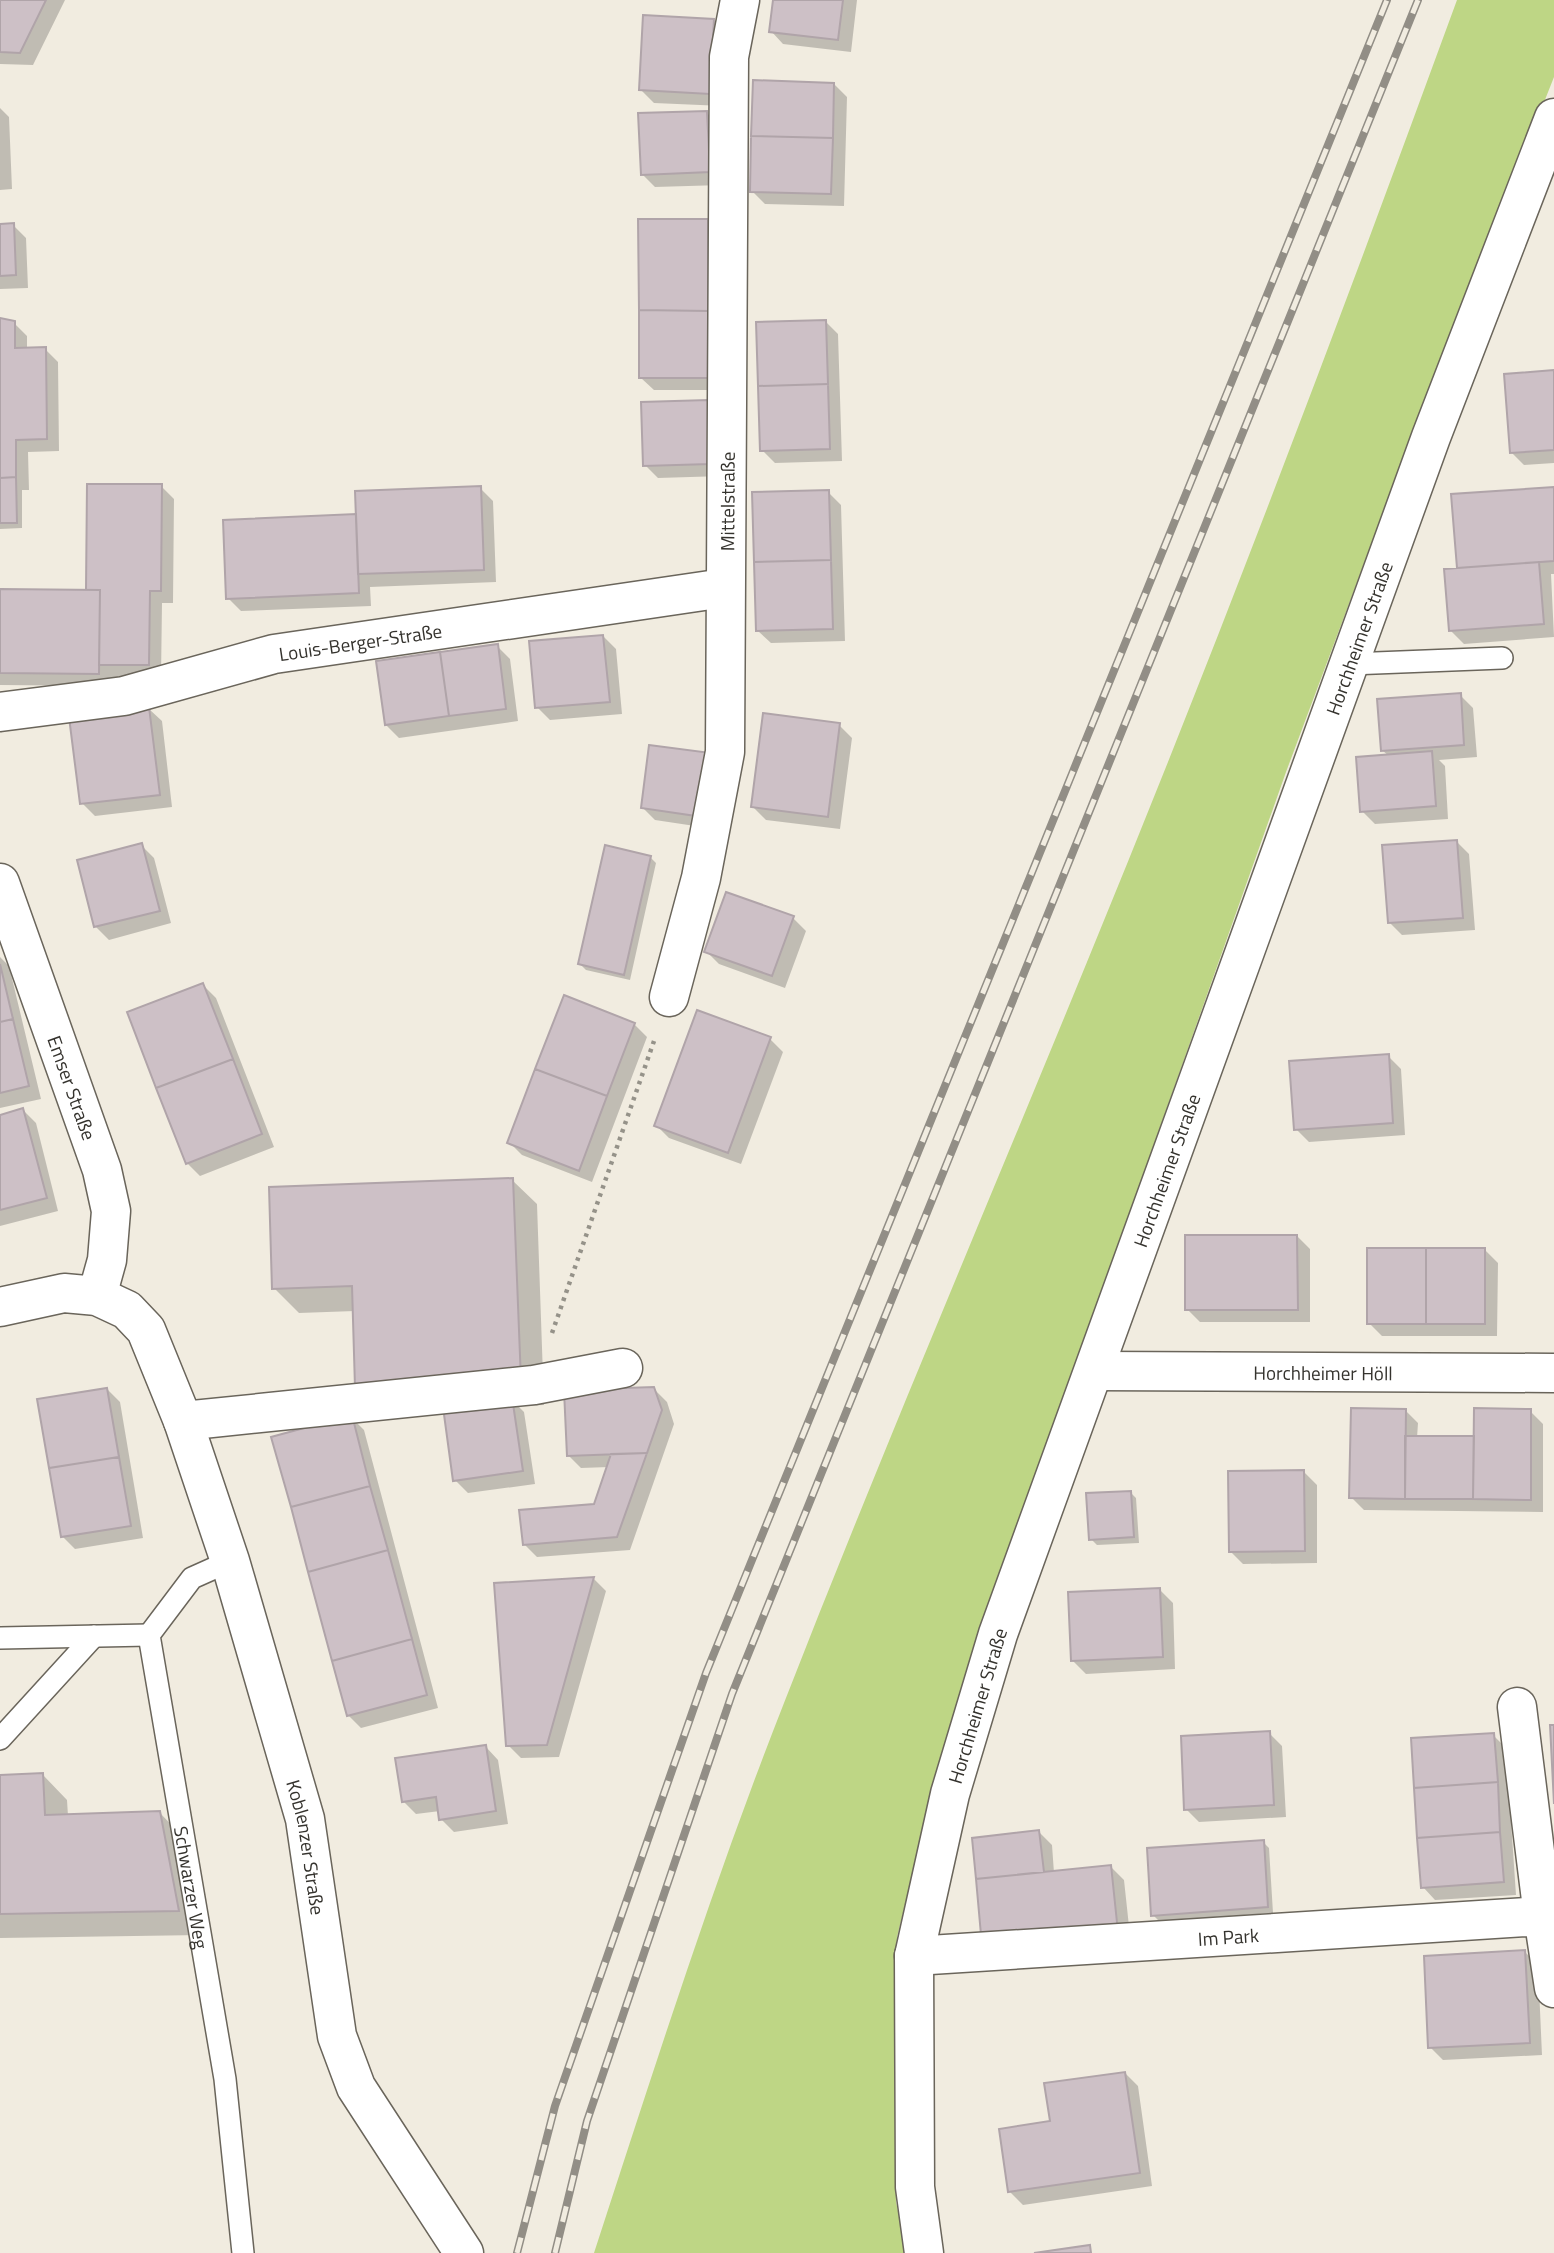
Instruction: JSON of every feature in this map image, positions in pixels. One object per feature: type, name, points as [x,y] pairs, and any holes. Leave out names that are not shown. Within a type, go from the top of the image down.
[{"type":"street","name":"Mittelstraße","points":[[669,997],[701,878],[725,752],[729,57],[740,0]]},
{"type":"street","name":"Horchheimer Straße","points":[[924,2253],[915,2187],[914,1956],[950,1794],[998,1634],[1431,437],[1554,118]]},
{"type":"street","name":"Louis-Berger-Straße","points":[[0,712],[124,696],[274,654],[724,588]]},
{"type":"street","name":"Emser Straße","points":[[0,883],[102,1170],[111,1211],[107,1259],[97,1296]]},
{"type":"street","points":[[0,1307],[64,1293],[97,1296]]},
{"type":"street","name":"Koblenzer Straße","points":[[97,1296],[127,1310],[146,1330],[183,1421],[230,1561],[305,1819],[337,2036],[356,2087],[464,2253]]},
{"type":"street","points":[[183,1421],[534,1385],[623,1368]]},
{"type":"street","name":"Horchheimer Höll","points":[[1094,1371],[1554,1374]]},
{"type":"street","points":[[1517,1707],[1554,1988]]},
{"type":"street","name":"Im Park","points":[[914,1956],[1543,1916]]},
{"type":"lane","points":[[1350,664],[1502,658]]},
{"type":"lane","points":[[0,1638],[149,1635],[192,1578],[230,1561]]},
{"type":"lane","name":"Schwarzer Weg","points":[[149,1635],[225,2079],[243,2253]]},
{"type":"lane","points":[[0,1739],[94,1636]]},
{"type":"path","points":[[534,1385],[669,997]]},
{"type":"green space","points":[[1457,0],[1554,0],[1554,77],[1414,430],[1286,772],[974,1652],[935,1783],[897,1937],[894,1999],[896,2202],[907,2253],[594,2253],[685,1976],[758,1771],[858,1517],[1087,962],[1231,603]]},
{"type":"building","points":[[0,0],[46,0],[20,53],[0,52]]},
{"type":"building","points":[[773,0],[843,0],[838,40],[769,32]]},
{"type":"building","points":[[643,15],[714,19],[710,94],[639,90]]},
{"type":"building","points":[[753,80],[834,83],[833,138],[751,136]]},
{"type":"building","points":[[707,111],[710,172],[641,175],[638,113]]},
{"type":"building","points":[[751,136],[833,138],[831,194],[750,192]]},
{"type":"building","points":[[638,219],[708,219],[708,311],[639,310]]},
{"type":"building","points":[[14,223],[16,275],[0,276],[0,224]]},
{"type":"building","points":[[639,310],[708,311],[709,378],[639,378]]},
{"type":"building","points":[[0,318],[15,321],[15,348],[46,347],[47,439],[16,440],[16,477],[0,478]]},
{"type":"building","points":[[826,320],[828,384],[758,386],[756,322]]},
{"type":"building","points":[[1554,370],[1554,450],[1510,453],[1504,374]]},
{"type":"building","points":[[828,384],[830,449],[760,451],[758,386]]},
{"type":"building","points":[[708,400],[710,464],[643,466],[641,402]]},
{"type":"building","points":[[16,477],[17,523],[0,523],[0,478]]},
{"type":"building","points":[[87,484],[162,484],[161,591],[150,591],[149,665],[99,665],[100,590],[86,590]]},
{"type":"building","points":[[481,486],[484,570],[358,574],[355,491]]},
{"type":"building","points":[[1554,487],[1554,561],[1457,568],[1451,494]]},
{"type":"building","points":[[829,490],[831,560],[754,562],[752,492]]},
{"type":"building","points":[[356,514],[359,593],[226,599],[223,520]]},
{"type":"building","points":[[831,560],[833,629],[756,631],[754,562]]},
{"type":"building","points":[[1539,562],[1544,624],[1449,631],[1444,569]]},
{"type":"building","points":[[0,589],[100,590],[99,674],[0,673]]},
{"type":"building","points":[[603,635],[610,702],[535,708],[529,641]]},
{"type":"building","points":[[498,644],[506,709],[449,716],[440,652]]},
{"type":"building","points":[[440,652],[449,716],[385,725],[376,661]]},
{"type":"building","points":[[1461,693],[1464,745],[1381,751],[1377,699]]},
{"type":"building","points":[[149,707],[160,795],[80,804],[69,717]]},
{"type":"building","points":[[763,713],[840,723],[828,817],[751,807]]},
{"type":"building","points":[[649,745],[711,753],[703,817],[641,808]]},
{"type":"building","points":[[1432,751],[1436,806],[1360,812],[1356,757]]},
{"type":"building","points":[[1457,840],[1463,918],[1388,923],[1382,845]]},
{"type":"building","points":[[142,843],[160,911],[94,927],[77,860]]},
{"type":"building","points":[[605,845],[651,856],[624,975],[578,964]]},
{"type":"building","points":[[726,892],[794,916],[772,976],[704,952]]},
{"type":"building","points":[[0,964],[13,1019],[0,1022]]},
{"type":"building","points":[[203,983],[233,1059],[156,1088],[127,1012]]},
{"type":"building","points":[[564,995],[635,1023],[607,1096],[535,1069]]},
{"type":"building","points":[[697,1010],[771,1037],[728,1153],[654,1126]]},
{"type":"building","points":[[13,1019],[29,1086],[0,1093],[0,1022]]},
{"type":"building","points":[[1389,1054],[1393,1123],[1294,1130],[1289,1061]]},
{"type":"building","points":[[233,1059],[262,1134],[186,1164],[156,1088]]},
{"type":"building","points":[[535,1069],[607,1096],[579,1171],[507,1143]]},
{"type":"building","points":[[23,1108],[47,1198],[0,1210],[0,1115]]},
{"type":"building","points":[[513,1178],[521,1381],[355,1387],[352,1286],[272,1289],[269,1187]]},
{"type":"building","points":[[1185,1235],[1297,1235],[1298,1310],[1185,1310]]},
{"type":"building","points":[[1367,1248],[1426,1248],[1426,1324],[1367,1324]]},
{"type":"building","points":[[1426,1248],[1485,1248],[1485,1324],[1426,1324]]},
{"type":"building","points":[[654,1387],[662,1410],[647,1453],[567,1456],[564,1390]]},
{"type":"building","points":[[107,1388],[119,1457],[49,1468],[37,1399]]},
{"type":"building","points":[[512,1397],[523,1471],[453,1481],[443,1407]]},
{"type":"building","points":[[1351,1408],[1406,1409],[1405,1499],[1349,1498]]},
{"type":"building","points":[[1474,1408],[1531,1409],[1531,1500],[1473,1499]]},
{"type":"building","points":[[352,1415],[370,1486],[291,1507],[271,1437]]},
{"type":"building","points":[[1405,1436],[1474,1436],[1473,1499],[1405,1499]]},
{"type":"building","points":[[647,1453],[617,1537],[523,1545],[519,1510],[594,1504],[611,1454]]},
{"type":"building","points":[[119,1457],[131,1526],[61,1537],[49,1468]]},
{"type":"building","points":[[1304,1470],[1305,1551],[1229,1552],[1228,1471]]},
{"type":"building","points":[[370,1486],[388,1550],[308,1572],[291,1507]]},
{"type":"building","points":[[1131,1491],[1134,1537],[1089,1540],[1086,1493]]},
{"type":"building","points":[[388,1550],[412,1639],[332,1661],[308,1572]]},
{"type":"building","points":[[594,1577],[547,1745],[506,1746],[494,1583]]},
{"type":"building","points":[[1160,1588],[1163,1657],[1071,1661],[1068,1592]]},
{"type":"building","points":[[412,1639],[427,1695],[347,1716],[332,1661]]},
{"type":"building","points":[[1550,1725],[1554,1725],[1554,1804]]},
{"type":"building","points":[[1270,1731],[1274,1805],[1184,1810],[1181,1736]]},
{"type":"building","points":[[1494,1733],[1498,1782],[1414,1788],[1411,1738]]},
{"type":"building","points":[[486,1745],[496,1811],[439,1820],[436,1797],[402,1802],[395,1758]]},
{"type":"building","points":[[43,1773],[45,1815],[160,1811],[179,1911],[0,1914],[0,1775]]},
{"type":"building","points":[[1498,1782],[1500,1832],[1417,1838],[1414,1788]]},
{"type":"building","points":[[1039,1830],[1044,1872],[976,1879],[972,1838]]},
{"type":"building","points":[[1500,1832],[1504,1882],[1421,1888],[1417,1838]]},
{"type":"building","points":[[1264,1840],[1268,1907],[1151,1916],[1147,1848]]},
{"type":"building","points":[[1111,1865],[1118,1932],[982,1946],[976,1879]]},
{"type":"building","points":[[1525,1950],[1530,2043],[1428,2048],[1424,1956]]},
{"type":"building","points":[[1125,2072],[1140,2173],[1008,2192],[999,2129],[1050,2121],[1044,2083]]},
{"type":"building","points":[[1090,2245],[1091,2253],[1034,2253]]},
{"type":"railway","points":[[517,2253],[555,2106],[706,1673],[1387,0]]},
{"type":"railway","points":[[555,2253],[587,2121],[732,1694],[1418,0]]}]
